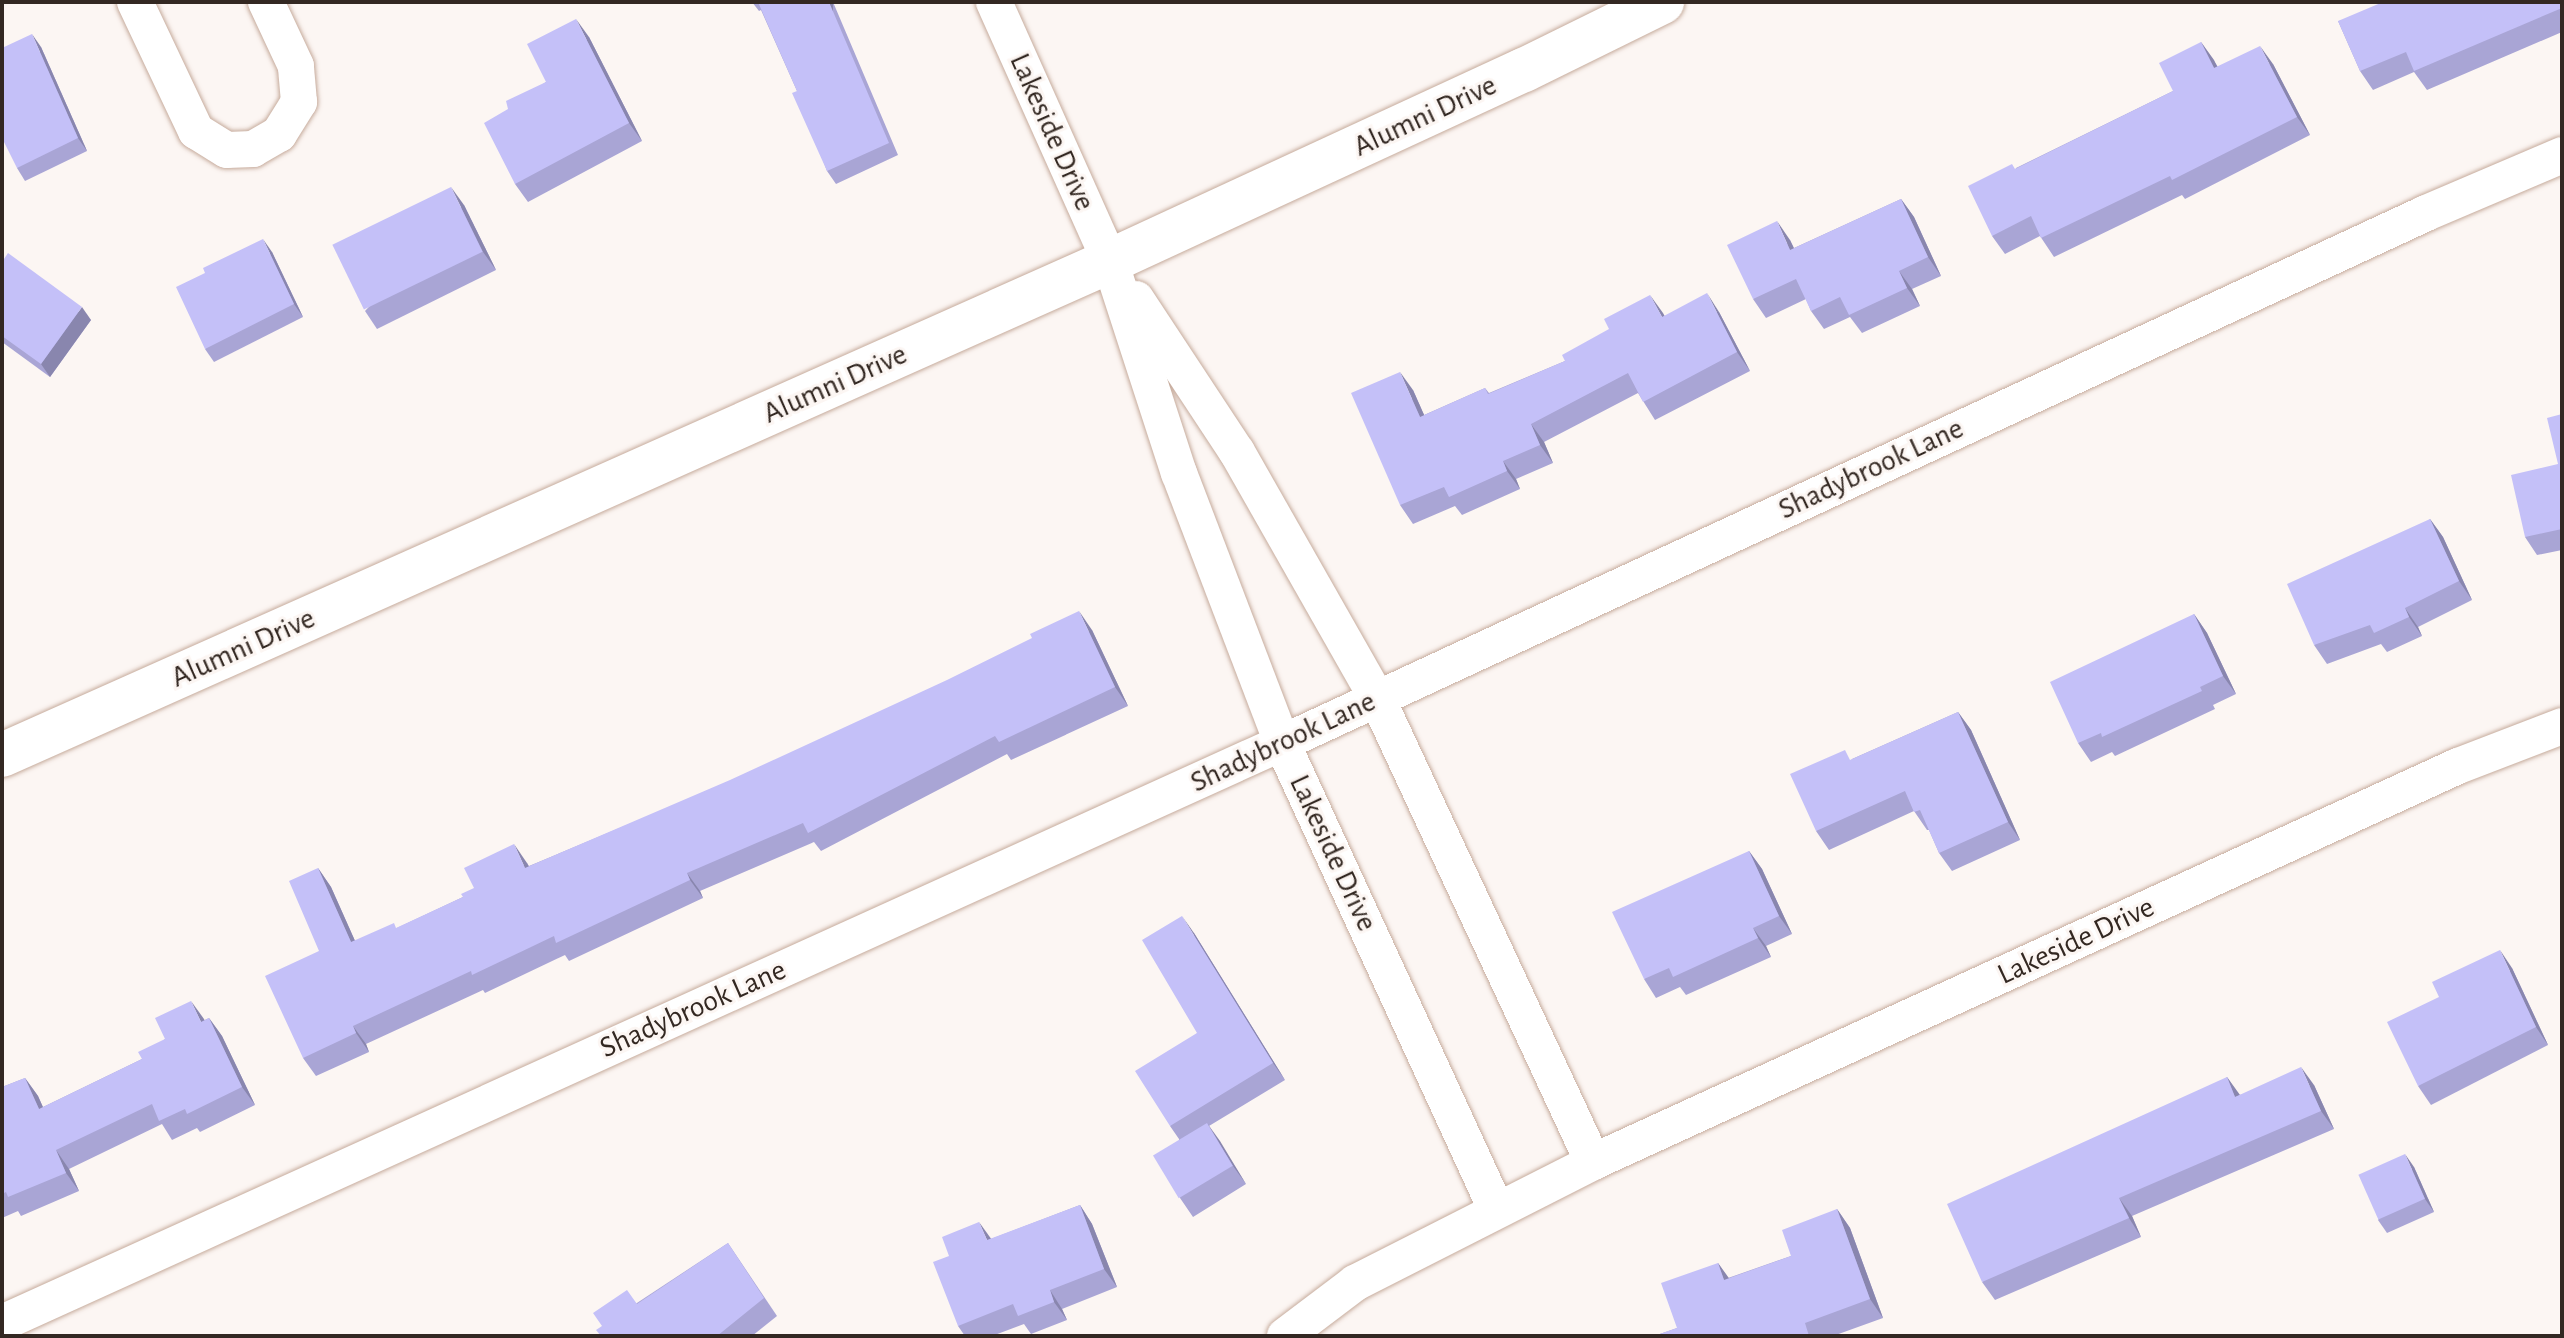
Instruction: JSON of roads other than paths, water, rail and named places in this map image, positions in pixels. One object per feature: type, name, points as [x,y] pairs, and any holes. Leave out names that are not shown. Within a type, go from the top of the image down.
[{"type":"main road","name":"Alumni Drive","points":[[2,755],[1110,261],[1524,70],[1662,2]]},
{"type":"street","points":[[135,2],[196,131],[227,150],[253,149],[279,134],[299,102],[296,66],[266,2]]},
{"type":"street","name":"Lakeside Drive","points":[[994,2],[1110,261],[1179,473],[1282,743],[1496,1209]]},
{"type":"street","name":"Shadybrook Lane","points":[[2,1323],[1282,743],[2424,214],[2562,155]]},
{"type":"street","name":"Lakeside Drive","points":[[1110,261],[1237,452],[1377,698],[1593,1162]]},
{"type":"street","name":"Lakeside Drive","points":[[1285,1336],[1355,1283],[1593,1162],[2458,766],[2562,726]]}]
